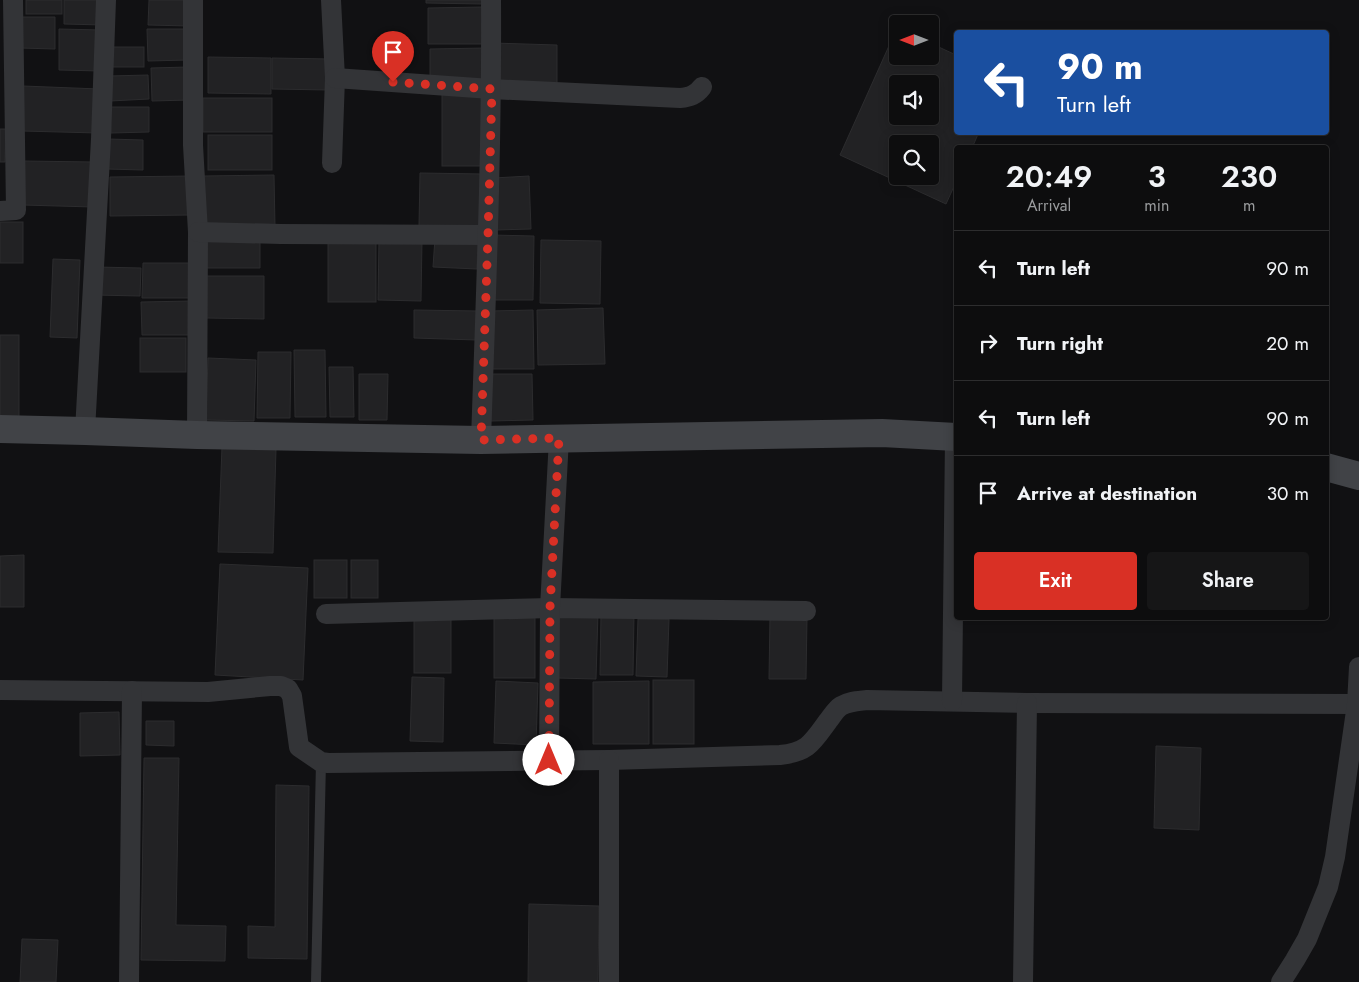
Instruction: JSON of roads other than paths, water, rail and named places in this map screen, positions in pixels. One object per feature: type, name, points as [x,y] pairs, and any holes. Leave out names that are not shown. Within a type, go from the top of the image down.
[{"type":"street","points":[[0,211],[16,210],[13,0]]},
{"type":"street","points":[[85,431],[101,138],[106,0]]},
{"type":"street","points":[[193,0],[193,145],[198,232],[197,435]]},
{"type":"street","points":[[331,0],[334,78],[332,163]]},
{"type":"street","points":[[481,440],[492,89],[490,0]]},
{"type":"street","points":[[334,78],[492,89],[680,98],[690,97],[702,87]]},
{"type":"street","points":[[198,232],[488,235]]},
{"type":"street","points":[[0,429],[481,440],[882,433],[954,437]]},
{"type":"street","points":[[549,760],[550,608],[559,438]]},
{"type":"street","points":[[1329,468],[1359,476]]},
{"type":"street","points":[[952,702],[954,570]]},
{"type":"street","points":[[326,614],[550,608],[806,611]]},
{"type":"street","points":[[1281,982],[1307,939],[1328,887],[1357,704],[1359,667]]},
{"type":"street","points":[[0,690],[208,692],[281,686],[288,689],[292,696],[299,747],[321,762],[328,763],[609,760],[792,754],[803,750],[814,740],[839,707],[846,703],[867,700],[1027,703],[1357,704]]},
{"type":"street","points":[[129,982],[132,691]]},
{"type":"street","points":[[1023,982],[1027,703]]},
{"type":"street","points":[[609,760],[609,982]]},
{"type":"lane","points":[[316,982],[321,762]]}]
